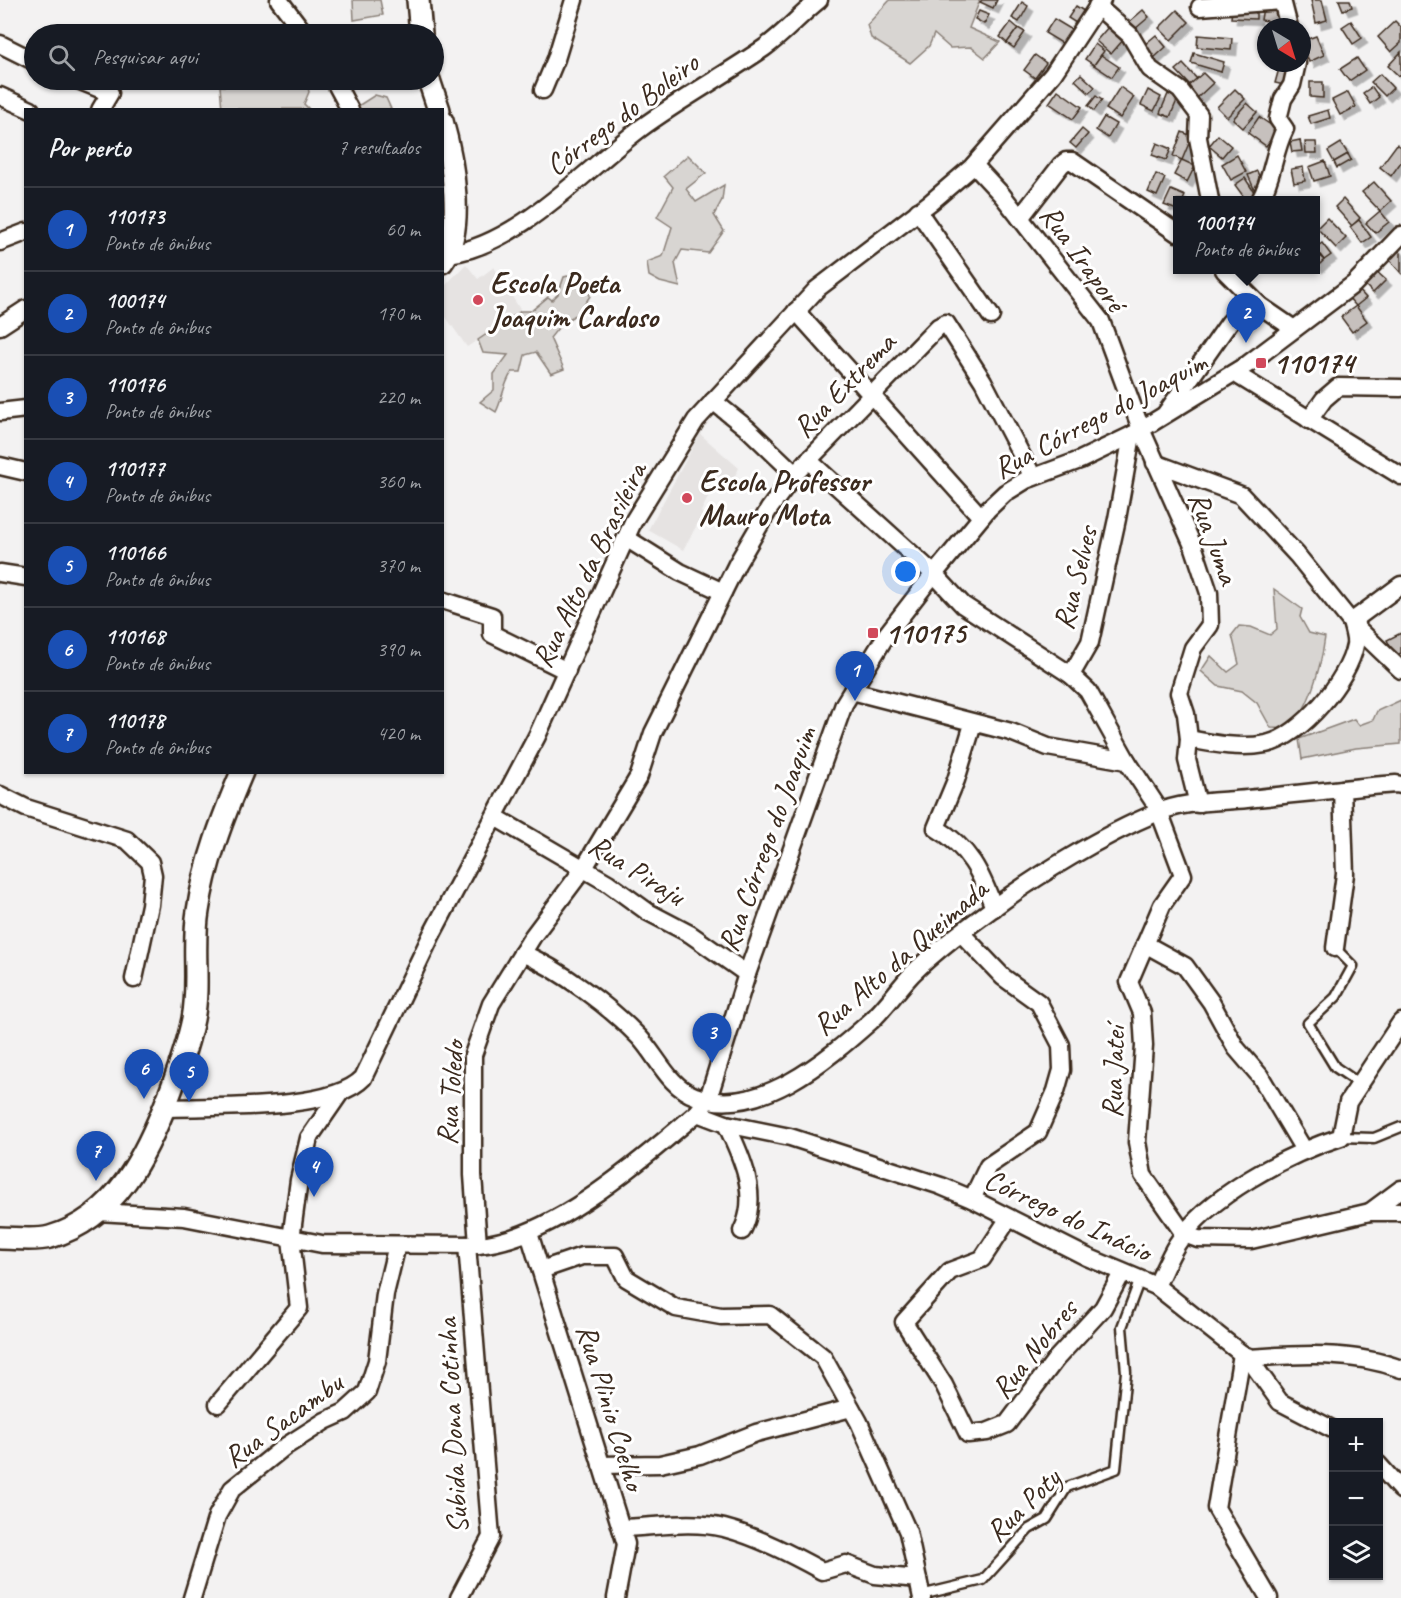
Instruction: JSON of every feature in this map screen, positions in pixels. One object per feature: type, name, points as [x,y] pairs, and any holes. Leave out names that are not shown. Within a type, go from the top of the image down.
[{"type":"street","points":[[279,0],[297,24]]},
{"type":"street","points":[[418,0],[420,24]]},
{"type":"street","points":[[543,90],[556,59],[574,0]]},
{"type":"street","name":"Córrego do Boleiro","points":[[445,258],[490,244],[530,218],[639,130],[764,47],[819,0]]},
{"type":"street","points":[[1200,7],[1282,0],[1287,18]]},
{"type":"street","points":[[1100,3],[1130,35],[1150,69],[1180,90],[1199,115],[1198,138],[1209,196]]},
{"type":"street","name":"Rua Alto da Brasileira","points":[[164,1108],[290,1103],[340,1092],[355,1086],[370,1065],[432,934],[495,817],[567,671],[626,538],[696,420],[796,310],[844,267],[974,165],[1053,74],[1100,3]]},
{"type":"street","points":[[0,44],[24,56]]},
{"type":"street","points":[[1262,196],[1270,180],[1276,147],[1285,129],[1278,119],[1283,99],[1292,86],[1295,72]]},
{"type":"street","points":[[101,108],[110,93],[103,90]]},
{"type":"street","points":[[339,90],[349,108]]},
{"type":"street","points":[[432,90],[438,108]]},
{"type":"street","points":[[0,96],[27,108]]},
{"type":"street","points":[[444,133],[454,194],[454,219],[445,258]]},
{"type":"street","points":[[1020,218],[1060,165],[1066,161],[1072,161],[1173,230]]},
{"type":"street","name":"Rua Iraporé","points":[[974,165],[1020,218],[1101,321],[1136,432]]},
{"type":"street","points":[[918,211],[991,316]]},
{"type":"street","points":[[0,243],[24,233]]},
{"type":"street","name":"Rua Córrego do Joaquim","points":[[98,1212],[184,1218],[322,1244],[473,1245],[501,1242],[529,1233],[610,1181],[697,1113],[708,1099],[747,974],[844,704],[887,634],[981,517],[1005,493],[1033,477],[1080,460],[1136,432],[1234,373],[1354,284],[1401,235]]},
{"type":"street","points":[[1228,274],[1259,305],[1294,329]]},
{"type":"street","points":[[1163,417],[1229,323],[1239,312],[1259,305]]},
{"type":"street","points":[[0,326],[24,310]]},
{"type":"street","points":[[796,310],[981,517]]},
{"type":"street","name":"Rua Extrema","points":[[584,868],[639,776],[653,733],[749,542],[795,474],[938,327],[946,323],[983,381],[1033,477]]},
{"type":"street","points":[[1234,373],[1401,476]]},
{"type":"street","points":[[1309,420],[1324,399],[1338,387],[1401,388]]},
{"type":"street","points":[[713,401],[748,429],[795,474]]},
{"type":"street","points":[[0,412],[24,409]]},
{"type":"street","name":"Rua Juma","points":[[1136,432],[1155,463],[1194,548],[1209,593],[1210,625],[1193,648],[1179,693],[1186,714],[1189,739],[1187,760],[1198,804]]},
{"type":"street","name":"Rua Selves","points":[[1071,675],[1090,642],[1136,432]]},
{"type":"street","name":"Rua Jateí","points":[[808,460],[934,574],[963,605],[1071,675],[1088,691],[1127,761],[1159,811],[1183,875],[1162,905],[1129,982],[1142,1013],[1144,1046],[1137,1142],[1143,1175],[1184,1234]]},
{"type":"street","points":[[1155,463],[1242,495],[1297,555],[1351,622],[1401,670]]},
{"type":"street","points":[[0,466],[24,472]]},
{"type":"street","points":[[626,538],[680,572],[723,592]]},
{"type":"street","points":[[0,573],[24,577]]},
{"type":"street","points":[[1351,622],[1401,585]]},
{"type":"street","points":[[444,601],[492,616],[492,634],[567,671]]},
{"type":"street","points":[[1189,739],[1234,747],[1268,744],[1298,728],[1323,703],[1346,665],[1355,644],[1351,622]]},
{"type":"street","points":[[852,691],[1011,732],[1048,747],[1127,761]]},
{"type":"street","points":[[973,724],[956,780],[936,828],[964,848],[981,872],[994,908]]},
{"type":"street","points":[[0,1238],[47,1238],[82,1223],[98,1212],[121,1188],[144,1155],[164,1108],[193,1018],[200,901],[210,859],[241,774]]},
{"type":"street","name":"Rua Alto da Queimada","points":[[708,1099],[728,1101],[768,1094],[805,1072],[872,1020],[913,973],[994,908],[1091,846],[1159,811],[1198,804],[1401,785]]},
{"type":"street","points":[[1335,948],[1345,874],[1342,789]]},
{"type":"street","points":[[0,795],[26,808],[127,840],[150,862],[153,875],[150,904],[134,979]]},
{"type":"street","name":"Rua Piraju","points":[[495,817],[584,868],[648,912],[690,934],[747,974]]},
{"type":"street","name":"Rua Toledo","points":[[473,1245],[473,1055],[491,1004],[522,953],[584,868]]},
{"type":"street","points":[[962,933],[1003,977],[1039,1003],[1061,1045],[1062,1070],[1038,1132],[988,1166],[972,1199]]},
{"type":"street","points":[[1145,944],[1185,966],[1211,1002],[1236,1048],[1260,1076],[1304,1150]]},
{"type":"street","points":[[522,953],[536,959],[587,994],[637,1035],[680,1088],[694,1096],[708,1099]]},
{"type":"street","points":[[1148,1283],[1184,1234],[1200,1217],[1240,1186],[1277,1162],[1341,1137],[1348,1102],[1401,1022]]},
{"type":"street","points":[[218,1404],[299,1308],[291,1239],[309,1138],[340,1092]]},
{"type":"street","name":"Córrego do Inácio","points":[[697,1113],[726,1124],[790,1137],[941,1185],[1122,1273],[1148,1283],[1244,1355],[1280,1402],[1329,1427]]},
{"type":"street","points":[[726,1124],[737,1147],[748,1180],[750,1207],[742,1231]]},
{"type":"street","points":[[1370,1212],[1401,1189]]},
{"type":"street","points":[[1184,1234],[1198,1239],[1251,1240],[1370,1212],[1401,1212]]},
{"type":"street","name":"Rua Nobres","points":[[1009,1218],[982,1259],[950,1271],[904,1323],[944,1385],[968,1434],[987,1432],[1007,1424],[1056,1359],[1103,1308],[1122,1273]]},
{"type":"street","name":"Rua Plinio Coelho","points":[[529,1233],[626,1544],[616,1598]]},
{"type":"street","name":"Rua Sacambu","points":[[192,1598],[214,1524],[232,1489],[283,1448],[325,1421],[345,1412],[367,1392],[376,1360],[385,1294],[397,1245]]},
{"type":"street","name":"Subida Dona Cotinha","points":[[459,1598],[491,1538],[473,1245]]},
{"type":"street","points":[[541,1270],[582,1256],[615,1256],[626,1278],[676,1308],[721,1316],[770,1315],[823,1358],[851,1408],[908,1532],[920,1591]]},
{"type":"street","points":[[1269,1598],[1216,1508],[1244,1355],[1331,1355],[1387,1364],[1401,1369]]},
{"type":"street","points":[[601,1465],[660,1464],[700,1455],[756,1433],[851,1408]]},
{"type":"street","points":[[1383,1470],[1401,1490]]},
{"type":"street","points":[[621,1528],[692,1525],[722,1528],[765,1543],[822,1571],[846,1564],[920,1591]]},
{"type":"lane","points":[[1335,948],[1353,966],[1336,997],[1308,1023],[1335,1066],[1360,1084]]},
{"type":"lane","points":[[1341,1137],[1374,1138],[1401,1127]]},
{"type":"lane","name":"Rua Poty","points":[[920,1591],[983,1580],[1029,1529],[1047,1519],[1067,1487],[1116,1469],[1126,1372],[1122,1327],[1148,1283]]},
{"type":"shaded area","points":[[353,0],[380,0],[383,15],[354,20]]},
{"type":"shaded area","points":[[890,0],[980,0],[969,28],[1000,42],[985,58],[971,47],[950,48],[934,34],[929,46],[910,63],[871,38],[867,25]]},
{"type":"shaded area","points":[[220,90],[309,90],[309,92],[304,104],[308,108],[222,108]]},
{"type":"shaded area","points":[[375,95],[386,98],[391,108],[360,108],[358,106]]},
{"type":"shaded area","points":[[688,155],[706,173],[686,189],[696,202],[724,185],[722,200],[714,215],[724,231],[708,253],[682,250],[675,263],[680,287],[660,282],[649,276],[647,262],[663,256],[672,227],[657,217],[673,187],[664,176]]},
{"type":"shaded area","name":"Escola Poeta Joaquim Cardoso","points":[[466,264],[478,279],[494,267],[521,311],[467,347],[444,314],[444,287]]},
{"type":"shaded area","points":[[576,274],[586,281],[590,296],[579,313],[562,323],[550,338],[564,369],[551,374],[536,352],[525,355],[521,372],[512,372],[509,377],[496,412],[480,402],[494,390],[494,374],[508,355],[483,353],[478,340],[521,311],[531,311],[548,297],[552,300],[558,294],[564,277]]},
{"type":"shaded area","name":"Escola Professor Mauro Mota","points":[[700,434],[739,468],[731,483],[718,476],[701,512],[703,514],[683,550],[648,530]]},
{"type":"shaded area","points":[[1274,589],[1302,609],[1300,617],[1309,633],[1325,637],[1321,660],[1308,701],[1294,722],[1286,728],[1271,728],[1257,703],[1242,691],[1218,686],[1201,671],[1211,656],[1228,672],[1239,664],[1232,635],[1239,626],[1251,627],[1270,635],[1277,629]]},
{"type":"shaded area","points":[[1401,700],[1401,744],[1356,748],[1302,759],[1299,739],[1354,719],[1359,725],[1373,720],[1377,711]]},
{"type":"building","points":[[997,0],[993,8],[980,2]]},
{"type":"building","points":[[1311,0],[1322,0],[1327,20],[1316,23]]},
{"type":"building","points":[[1339,0],[1350,0],[1352,7],[1343,10]]},
{"type":"building","points":[[1022,2],[1028,6],[1019,22],[1012,18]]},
{"type":"building","points":[[1076,6],[1087,13],[1079,25],[1068,18]]},
{"type":"building","points":[[1263,7],[1281,10],[1280,18],[1261,18]]},
{"type":"building","points":[[1232,9],[1256,10],[1256,19],[1231,18]]},
{"type":"building","points":[[1143,10],[1149,17],[1135,29],[1129,22]]},
{"type":"building","points":[[1177,10],[1189,22],[1171,40],[1159,28]]},
{"type":"building","points":[[979,11],[989,15],[984,24],[975,19]]},
{"type":"building","points":[[1054,19],[1074,31],[1065,45],[1045,33]]},
{"type":"building","points":[[1351,21],[1362,38],[1353,44],[1342,27]]},
{"type":"building","points":[[1395,21],[1401,27],[1401,43],[1391,52],[1378,37]]},
{"type":"building","points":[[1011,22],[1018,28],[1007,43],[1000,37]]},
{"type":"building","points":[[1109,26],[1124,39],[1111,54],[1096,41]]},
{"type":"building","points":[[1018,28],[1025,32],[1014,48],[1007,43]]},
{"type":"building","points":[[1156,35],[1166,47],[1154,58],[1144,45]]},
{"type":"building","points":[[1198,35],[1232,38],[1231,50],[1197,47]]},
{"type":"building","points":[[1316,36],[1324,55],[1311,61],[1311,38]]},
{"type":"building","points":[[1095,44],[1104,51],[1094,65],[1085,59]]},
{"type":"building","points":[[1401,52],[1401,74],[1399,76],[1388,66]]},
{"type":"building","points":[[1194,53],[1224,62],[1221,72],[1191,63]]},
{"type":"building","points":[[1035,55],[1046,63],[1035,78],[1024,70]]},
{"type":"building","points":[[1101,55],[1119,67],[1112,77],[1094,65]]},
{"type":"building","points":[[1357,58],[1365,70],[1349,81],[1340,69]]},
{"type":"building","points":[[1183,64],[1197,79],[1190,85],[1176,70]]},
{"type":"building","points":[[1278,72],[1292,72],[1289,86],[1275,83]]},
{"type":"building","points":[[1203,73],[1213,83],[1196,99],[1186,88]]},
{"type":"building","points":[[1081,74],[1095,87],[1089,93],[1075,80]]},
{"type":"building","points":[[1380,74],[1393,88],[1385,96],[1371,82]]},
{"type":"building","points":[[1310,82],[1323,82],[1323,98],[1310,97]]},
{"type":"building","points":[[1120,87],[1134,97],[1120,118],[1106,109]]},
{"type":"building","points":[[1372,87],[1379,97],[1370,104],[1363,93]]},
{"type":"building","points":[[1235,89],[1245,99],[1227,117],[1217,107]]},
{"type":"building","points":[[1058,90],[1082,107],[1073,119],[1049,103]]},
{"type":"building","points":[[1148,90],[1161,97],[1154,111],[1141,105]]},
{"type":"building","points":[[1348,92],[1356,107],[1340,115],[1332,100]]},
{"type":"building","points":[[1168,94],[1178,98],[1170,117],[1160,113]]},
{"type":"building","points":[[1096,96],[1102,100],[1094,111],[1088,106]]},
{"type":"building","points":[[1247,103],[1257,112],[1243,128],[1233,119]]},
{"type":"building","points":[[1328,110],[1330,118],[1311,124],[1308,116]]},
{"type":"building","points":[[1104,117],[1116,124],[1108,138],[1096,130]]},
{"type":"building","points":[[1259,117],[1278,130],[1266,146],[1248,133]]},
{"type":"building","points":[[1082,129],[1088,134],[1076,148],[1070,143]]},
{"type":"building","points":[[1182,132],[1192,136],[1182,160],[1173,156]]},
{"type":"building","points":[[1218,135],[1231,146],[1222,157],[1209,146]]},
{"type":"building","points":[[1300,140],[1302,151],[1292,152],[1290,142]]},
{"type":"building","points":[[1305,142],[1316,142],[1317,153],[1306,153]]},
{"type":"building","points":[[1157,143],[1171,149],[1166,160],[1152,155]]},
{"type":"building","points":[[1341,143],[1348,154],[1334,162],[1328,151]]},
{"type":"building","points":[[1397,144],[1401,147],[1401,162],[1391,176],[1380,167]]},
{"type":"building","points":[[1348,154],[1351,160],[1337,168],[1334,162]]},
{"type":"building","points":[[1237,155],[1246,172],[1231,180],[1222,164]]},
{"type":"building","points":[[1182,160],[1195,166],[1187,182],[1174,175]]},
{"type":"building","points":[[1325,161],[1330,176],[1314,181],[1309,167]]},
{"type":"building","points":[[1303,167],[1305,181],[1294,183],[1291,169]]},
{"type":"building","points":[[1257,171],[1264,189],[1259,196],[1257,196],[1248,175]]},
{"type":"building","points":[[1156,174],[1165,178],[1157,196],[1148,192]]},
{"type":"building","points":[[1245,178],[1257,196],[1243,196],[1235,185]]},
{"type":"building","points":[[1374,182],[1391,201],[1380,211],[1362,192]]},
{"type":"building","points":[[1171,190],[1185,196],[1173,196],[1173,208],[1164,205]]},
{"type":"building","points":[[1343,199],[1360,218],[1352,226],[1335,207]]},
{"type":"building","points":[[1380,211],[1389,222],[1375,233],[1366,223]]},
{"type":"building","points":[[1327,218],[1346,238],[1336,248],[1320,231],[1320,225]]},
{"type":"building","points":[[1359,220],[1371,237],[1362,243],[1350,227]]},
{"type":"building","points":[[1322,243],[1331,255],[1324,260],[1320,255]]},
{"type":"building","points":[[1396,247],[1401,253],[1401,273],[1386,256]]},
{"type":"building","points":[[1376,271],[1386,280],[1373,293],[1364,284]]},
{"type":"building","points":[[1357,288],[1366,298],[1356,306],[1347,296]]},
{"type":"building","points":[[1356,306],[1367,321],[1352,332],[1341,317]]},
{"type":"building","points":[[1401,633],[1401,653],[1395,656],[1387,640]]},
{"type":"place","name":"Escola Poeta Joaquim Cardoso","points":[[478,300]]},
{"type":"place","name":"100174","points":[[1246,343]]},
{"type":"place","name":"110174","points":[[1261,363]]},
{"type":"place","name":"Escola Professor Mauro Mota","points":[[687,498]]},
{"type":"place","name":"110175","points":[[873,633]]},
{"type":"place","name":"110173","points":[[855,701]]},
{"type":"place","name":"110176","points":[[712,1063]]},
{"type":"place","name":"110168","points":[[144,1099]]},
{"type":"place","name":"110166","points":[[189,1102]]},
{"type":"place","name":"110178","points":[[96,1181]]},
{"type":"place","name":"110177","points":[[314,1197]]}]
